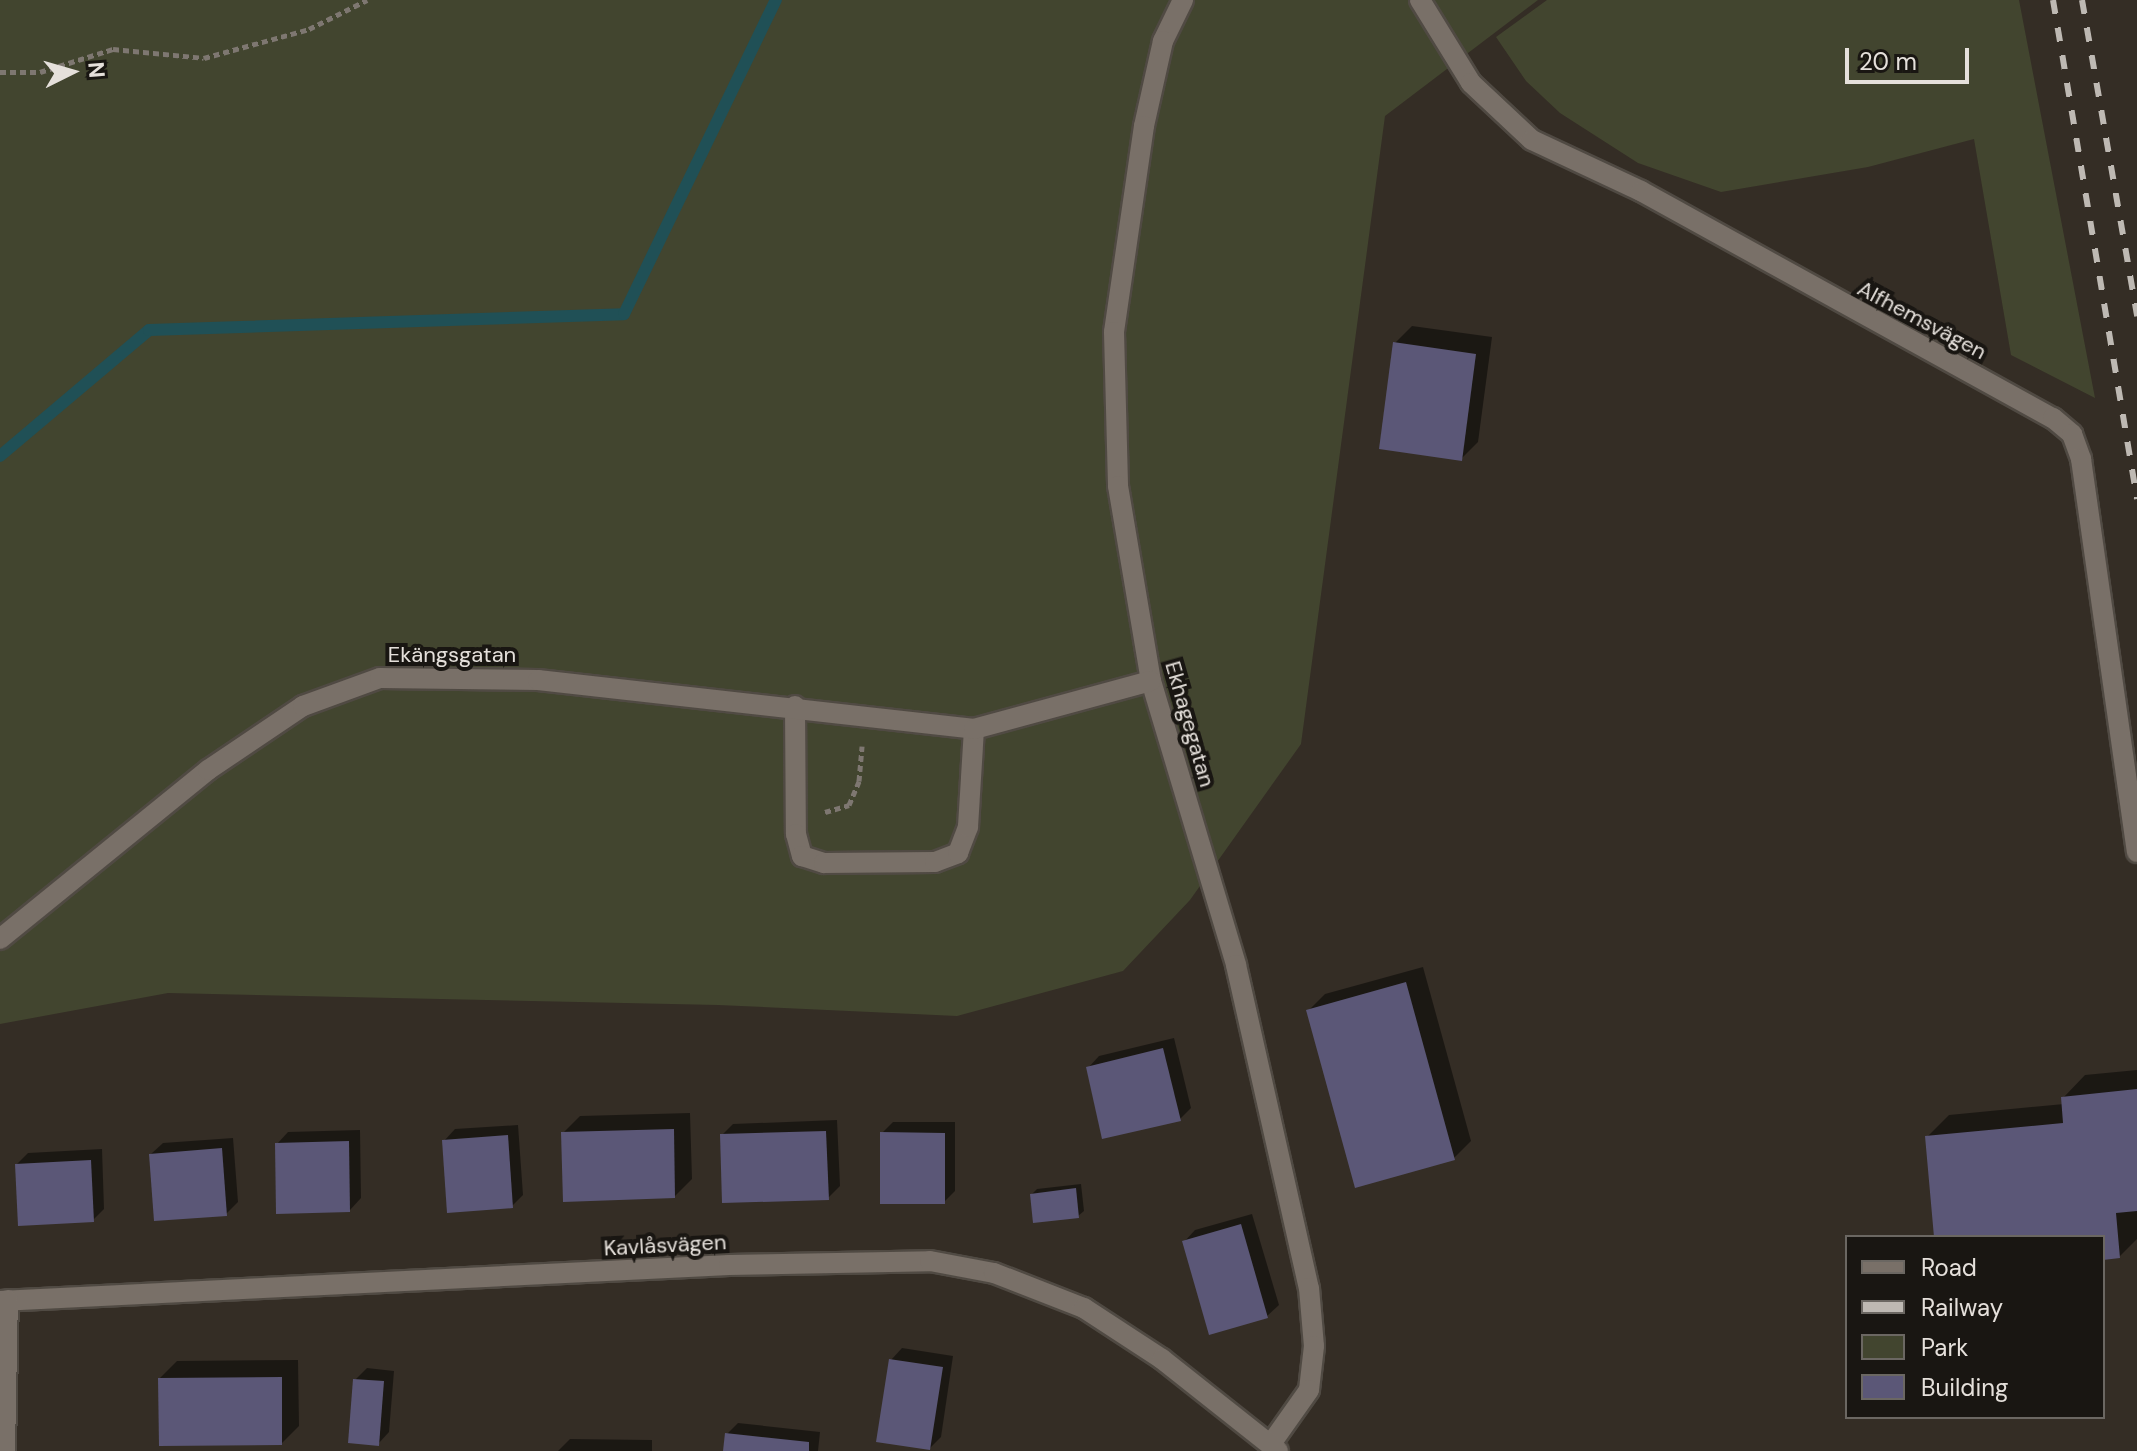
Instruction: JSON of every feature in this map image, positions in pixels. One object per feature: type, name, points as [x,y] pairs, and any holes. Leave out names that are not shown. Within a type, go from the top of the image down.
[{"type":"street","name":"Ekhagegatan","points":[[1183,0],[1163,41],[1144,126],[1114,332],[1118,486],[1151,681],[1236,965],[1309,1288],[1314,1346],[1309,1390],[1274,1448]]},
{"type":"street","name":"Alfhemsvägen","points":[[1420,0],[1471,83],[1532,140],[1641,191],[2053,418],[2072,434],[2083,470],[2137,852]]},
{"type":"street","name":"Ekängsgatan","points":[[0,939],[208,770],[303,706],[380,678],[538,680],[795,706],[974,729],[1151,681]]},
{"type":"street","points":[[795,706],[794,812],[802,856],[824,863],[935,862],[958,853],[968,827],[974,729]]},
{"type":"street","name":"Kavlåsvägen","points":[[4,1300],[729,1265],[930,1261],[994,1273],[1084,1308],[1162,1359],[1274,1448]]},
{"type":"street","points":[[4,1300],[5,1451]]},
{"type":"path","points":[[0,72],[40,72],[113,49],[204,58],[309,29],[367,0]]},
{"type":"path","points":[[794,812],[831,811],[849,805],[859,781],[865,717]]},
{"type":"green space","points":[[0,0],[1538,0],[1385,116],[1301,744],[1190,900],[1123,971],[957,1016],[718,1005],[168,993],[0,1024]]},
{"type":"green space","points":[[1547,0],[2019,0],[2095,398],[2011,355],[1974,139],[1868,167],[1721,192],[1638,163],[1560,113],[1526,81],[1496,37]]},
{"type":"building","points":[[1393,342],[1476,354],[1462,461],[1379,449]]},
{"type":"building","points":[[1406,982],[1455,1160],[1355,1188],[1306,1010]]},
{"type":"building","points":[[1163,1048],[1181,1121],[1102,1139],[1086,1067]]},
{"type":"building","points":[[2137,1089],[2137,1211],[2116,1213],[2120,1258],[2105,1260],[2105,1235],[1934,1235],[1925,1136],[2063,1123],[2061,1097]]},
{"type":"building","points":[[674,1129],[675,1198],[563,1202],[561,1132]]},
{"type":"building","points":[[826,1131],[829,1200],[722,1203],[720,1134]]},
{"type":"building","points":[[880,1132],[945,1133],[945,1204],[880,1204]]},
{"type":"building","points":[[508,1135],[513,1208],[447,1213],[442,1140]]},
{"type":"building","points":[[349,1141],[350,1212],[276,1214],[275,1143]]},
{"type":"building","points":[[222,1148],[227,1216],[154,1221],[149,1154]]},
{"type":"building","points":[[91,1160],[94,1222],[18,1226],[15,1164]]},
{"type":"building","points":[[1076,1188],[1079,1218],[1033,1223],[1030,1194]]},
{"type":"building","points":[[1241,1224],[1268,1318],[1209,1335],[1182,1241]]},
{"type":"building","points":[[889,1359],[943,1367],[930,1450],[876,1442]]},
{"type":"building","points":[[282,1377],[282,1445],[159,1446],[158,1378]]},
{"type":"building","points":[[353,1379],[384,1381],[379,1446],[348,1443]]},
{"type":"building","points":[[725,1433],[809,1442],[809,1451],[723,1451]]},
{"type":"waterway","points":[[0,456],[149,330],[624,314],[776,0]]},
{"type":"railway","points":[[2053,0],[2137,499]]},
{"type":"railway","points":[[2082,0],[2137,316]]}]
